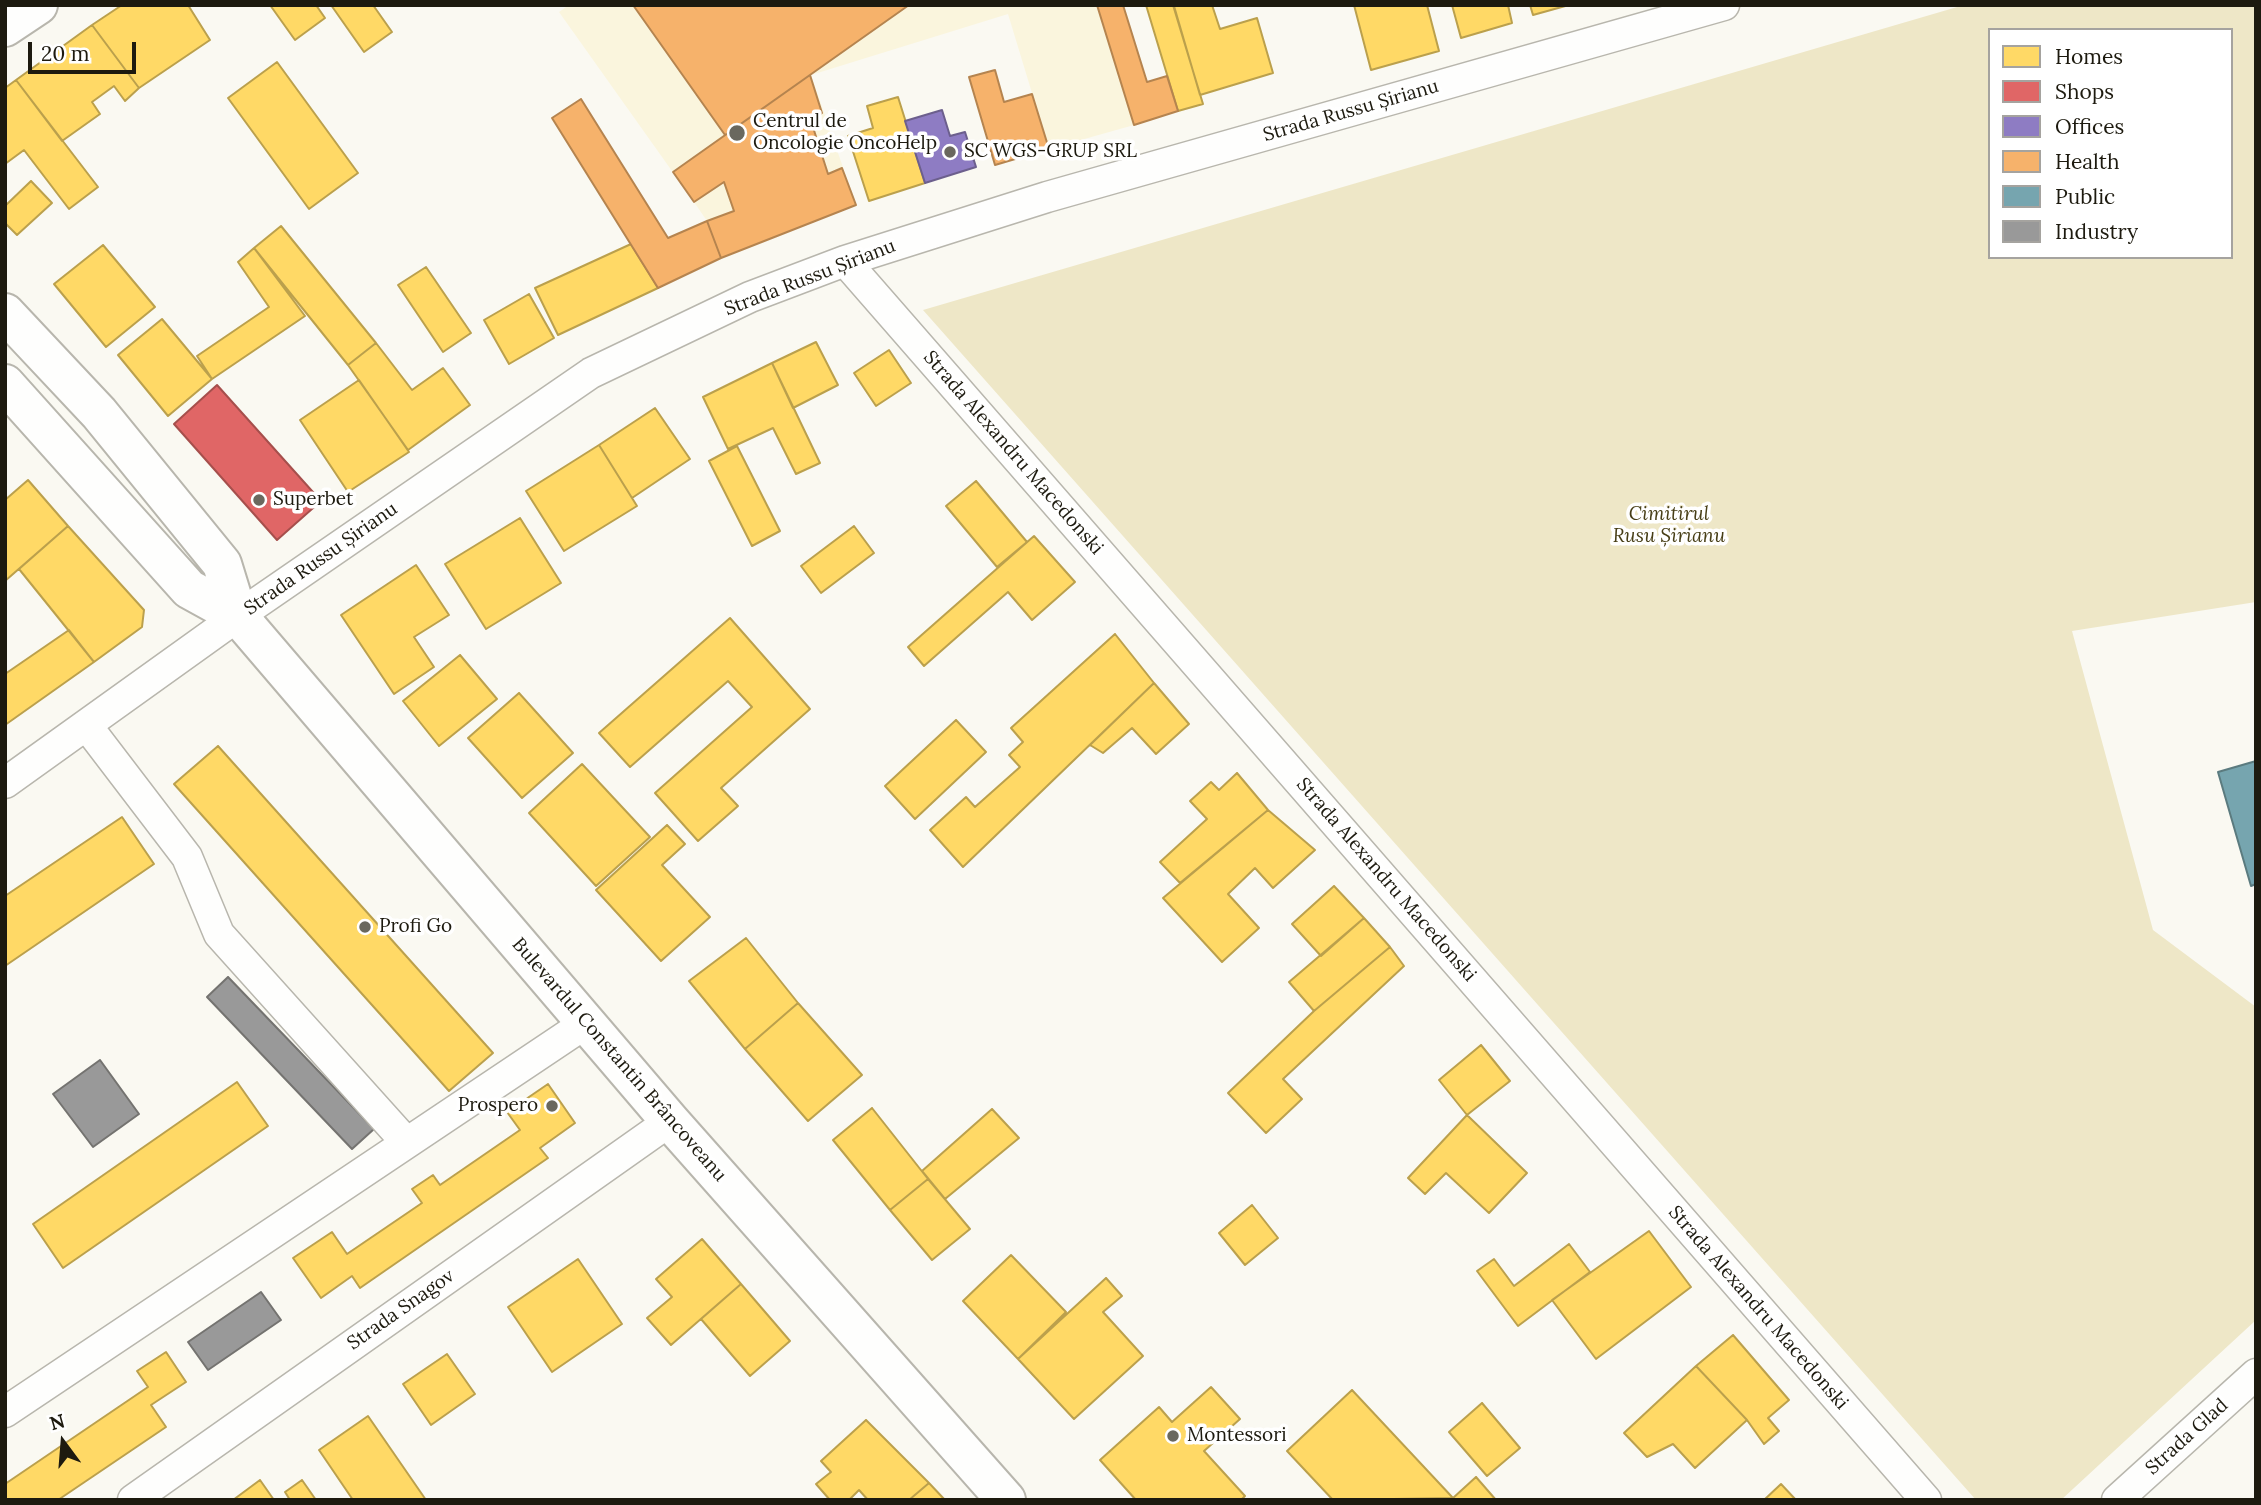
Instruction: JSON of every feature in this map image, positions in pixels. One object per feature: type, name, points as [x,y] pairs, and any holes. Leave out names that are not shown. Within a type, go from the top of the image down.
[{"type":"main road","points":[[5,27],[37,5]]},
{"type":"main road","name":"Bulevardul Constantin Brâncoveanu","points":[[5,313],[99,413],[222,565],[238,616]]},
{"type":"main road","name":"Bulevardul Constantin Brâncoveanu","points":[[5,384],[189,589],[238,616],[670,1121],[1006,1500]]},
{"type":"street","name":"Strada Russu Șirianu","points":[[5,783],[238,616],[591,373],[750,298],[845,261],[1046,197],[1724,5]]},
{"type":"street","name":"Strada Alexandru Macedonski","points":[[845,261],[1926,1500]]},
{"type":"street","points":[[88,726],[187,857],[219,934],[406,1142]]},
{"type":"street","points":[[5,1412],[586,1023]]},
{"type":"street","name":"Strada Snagov","points":[[132,1500],[670,1121]]},
{"type":"street","name":"Strada Glad","points":[[2117,1500],[2256,1374]]},
{"type":"shaded area","name":"Centrul de Oncologie OncoHelp","points":[[569,5],[1097,5],[1134,125],[1049,149],[1008,14],[811,75],[856,205],[721,258],[707,221],[559,12]]},
{"type":"green space","name":"Cimitirul Rusu Șirianu","points":[[1964,5],[2256,5],[2256,602],[2072,631],[2153,930],[2256,1007],[2256,1320],[2061,1500],[1976,1500],[923,310]]},
{"type":"building: Homes","points":[[122,5],[188,5],[210,40],[139,88],[92,25]]},
{"type":"building: Homes","points":[[270,5],[316,5],[325,18],[295,40]]},
{"type":"building: Homes","points":[[331,5],[373,5],[392,32],[364,52]]},
{"type":"building: Homes","points":[[1146,5],[1173,5],[1203,104],[1178,111]]},
{"type":"building: Homes","points":[[1212,5],[1220,29],[1257,18],[1273,73],[1200,95],[1174,6]]},
{"type":"building: Homes","points":[[1354,5],[1427,5],[1439,51],[1371,70]]},
{"type":"building: Homes","points":[[1452,5],[1508,5],[1512,23],[1461,38]]},
{"type":"building: Homes","points":[[1530,5],[1569,5],[1533,15]]},
{"type":"building: Homes","points":[[92,25],[139,88],[125,101],[114,86],[92,102],[100,114],[62,141],[16,80]]},
{"type":"building: Homes","points":[[277,62],[358,173],[309,209],[228,98]]},
{"type":"building: Homes","points":[[16,80],[98,187],[69,209],[24,150],[5,164],[5,88]]},
{"type":"building: Homes","points":[[898,97],[925,183],[869,201],[848,136],[873,128],[867,106]]},
{"type":"building: Homes","points":[[31,181],[52,203],[17,235],[5,223],[5,206]]},
{"type":"building: Homes","points":[[281,226],[376,343],[348,365],[254,248]]},
{"type":"building: Homes","points":[[631,244],[658,288],[558,335],[535,288]]},
{"type":"building: Homes","points":[[103,245],[155,307],[106,347],[54,284]]},
{"type":"building: Homes","points":[[254,248],[305,316],[212,379],[197,356],[269,307],[238,262]]},
{"type":"building: Homes","points":[[426,267],[471,333],[443,352],[398,285]]},
{"type":"building: Homes","points":[[529,294],[554,338],[509,364],[484,320]]},
{"type":"building: Homes","points":[[162,319],[212,379],[168,416],[118,355]]},
{"type":"building: Homes","points":[[816,342],[838,385],[793,408],[772,363]]},
{"type":"building: Homes","points":[[376,343],[412,390],[443,368],[470,405],[408,450],[348,365]]},
{"type":"building: Homes","points":[[889,350],[911,383],[876,406],[854,373]]},
{"type":"building: Homes","points":[[772,363],[820,463],[796,474],[773,428],[728,449],[703,397]]},
{"type":"building: Homes","points":[[359,380],[409,452],[348,492],[300,420]]},
{"type":"building: Homes","points":[[655,408],[690,459],[632,498],[599,445]]},
{"type":"building: Homes","points":[[599,445],[637,506],[564,551],[526,491]]},
{"type":"building: Homes","points":[[737,446],[780,531],[752,546],[709,461]]},
{"type":"building: Homes","points":[[28,480],[68,526],[5,581],[5,500]]},
{"type":"building: Homes","points":[[976,481],[1027,542],[997,567],[946,506]]},
{"type":"building: Homes","points":[[520,518],[561,583],[486,629],[445,564]]},
{"type":"building: Homes","points":[[68,526],[144,610],[142,627],[94,662],[19,569]]},
{"type":"building: Homes","points":[[854,526],[874,553],[821,593],[801,566]]},
{"type":"building: Homes","points":[[1034,536],[1075,582],[1032,620],[1008,592],[924,666],[908,647]]},
{"type":"building: Homes","points":[[416,565],[449,615],[414,637],[434,667],[394,694],[341,615]]},
{"type":"building: Homes","points":[[730,618],[810,709],[721,788],[738,806],[698,841],[655,793],[752,707],[728,681],[630,767],[599,733]]},
{"type":"building: Homes","points":[[69,630],[94,662],[5,725],[5,674]]},
{"type":"building: Homes","points":[[1115,634],[1154,683],[963,867],[930,830],[966,797],[975,807],[1020,767],[1009,755],[1023,742],[1011,728]]},
{"type":"building: Homes","points":[[460,655],[497,699],[439,746],[403,701]]},
{"type":"building: Homes","points":[[1154,683],[1189,724],[1156,754],[1132,728],[1103,753],[1090,745]]},
{"type":"building: Homes","points":[[519,693],[573,753],[522,798],[468,738]]},
{"type":"building: Homes","points":[[956,720],[986,752],[915,819],[885,786]]},
{"type":"building: Homes","points":[[218,746],[493,1053],[449,1091],[174,784]]},
{"type":"building: Homes","points":[[582,764],[650,837],[596,886],[529,813]]},
{"type":"building: Homes","points":[[1237,773],[1268,810],[1180,883],[1160,862],[1207,819],[1190,801],[1211,782],[1219,790]]},
{"type":"building: Homes","points":[[1268,810],[1315,850],[1273,888],[1255,868],[1228,894],[1259,928],[1222,962],[1163,898]]},
{"type":"building: Homes","points":[[122,817],[154,864],[5,966],[5,896]]},
{"type":"building: Homes","points":[[667,825],[685,844],[662,865],[710,917],[661,961],[596,890]]},
{"type":"building: Homes","points":[[1334,886],[1364,918],[1321,956],[1292,924]]},
{"type":"building: Homes","points":[[1364,918],[1390,947],[1314,1011],[1289,982]]},
{"type":"building: Homes","points":[[746,938],[798,1003],[745,1049],[689,981]]},
{"type":"building: Homes","points":[[1390,947],[1404,966],[1283,1079],[1302,1099],[1266,1133],[1228,1093],[1314,1011]]},
{"type":"building: Homes","points":[[798,1003],[862,1075],[808,1121],[745,1049]]},
{"type":"building: Homes","points":[[1481,1045],[1510,1081],[1467,1115],[1439,1080]]},
{"type":"building: Homes","points":[[237,1082],[268,1126],[63,1268],[33,1224]]},
{"type":"building: Homes","points":[[548,1084],[575,1123],[540,1148],[548,1158],[360,1288],[352,1276],[321,1298],[293,1258],[332,1232],[347,1254],[422,1203],[412,1189],[433,1175],[440,1185],[520,1130],[507,1112]]},
{"type":"building: Homes","points":[[872,1108],[928,1179],[890,1210],[833,1140]]},
{"type":"building: Homes","points":[[992,1109],[1019,1138],[945,1199],[922,1171]]},
{"type":"building: Homes","points":[[1467,1115],[1527,1173],[1489,1213],[1446,1173],[1425,1194],[1408,1178]]},
{"type":"building: Homes","points":[[928,1179],[970,1229],[932,1260],[890,1210]]},
{"type":"building: Homes","points":[[1252,1205],[1278,1238],[1245,1265],[1219,1233]]},
{"type":"building: Homes","points":[[1649,1231],[1691,1287],[1596,1359],[1552,1300]]},
{"type":"building: Homes","points":[[702,1239],[741,1284],[671,1345],[647,1318],[672,1297],[656,1279]]},
{"type":"building: Homes","points":[[1569,1244],[1590,1272],[1518,1326],[1477,1271],[1494,1259],[1514,1286]]},
{"type":"building: Homes","points":[[1011,1255],[1066,1312],[1018,1359],[963,1301]]},
{"type":"building: Homes","points":[[578,1259],[622,1324],[552,1372],[508,1307]]},
{"type":"building: Homes","points":[[1106,1278],[1122,1296],[1103,1312],[1143,1356],[1074,1419],[1018,1359]]},
{"type":"building: Homes","points":[[741,1284],[790,1341],[750,1376],[701,1319]]},
{"type":"building: Homes","points":[[1733,1335],[1789,1400],[1768,1418],[1779,1431],[1764,1444],[1747,1420],[1696,1366]]},
{"type":"building: Homes","points":[[166,1352],[186,1382],[151,1405],[166,1427],[58,1500],[5,1500],[5,1484],[148,1387],[137,1371]]},
{"type":"building: Homes","points":[[447,1354],[475,1394],[431,1425],[403,1384]]},
{"type":"building: Homes","points":[[1696,1366],[1747,1420],[1695,1468],[1673,1444],[1647,1457],[1624,1433]]},
{"type":"building: Homes","name":"Montessori","points":[[1211,1387],[1240,1419],[1204,1451],[1245,1496],[1241,1500],[1136,1500],[1100,1460],[1159,1407],[1172,1422]]},
{"type":"building: Homes","points":[[1352,1390],[1453,1498],[1333,1500],[1287,1451]]},
{"type":"building: Homes","points":[[1482,1403],[1520,1448],[1487,1476],[1449,1432]]},
{"type":"building: Homes","points":[[368,1416],[426,1500],[353,1500],[319,1450]]},
{"type":"building: Homes","points":[[866,1420],[929,1483],[909,1500],[868,1500],[859,1490],[849,1500],[830,1500],[816,1484],[831,1472],[821,1461]]},
{"type":"building: Homes","points":[[1476,1477],[1496,1500],[1452,1500],[1453,1498]]},
{"type":"building: Homes","points":[[260,1480],[274,1500],[233,1500]]},
{"type":"building: Homes","points":[[302,1480],[316,1500],[290,1500],[285,1492]]},
{"type":"building: Homes","points":[[929,1483],[945,1500],[909,1500]]},
{"type":"building: Homes","points":[[1781,1484],[1796,1500],[1764,1500]]},
{"type":"building: Shops","points":[[217,385],[321,501],[277,540],[174,424]]},
{"type":"building: Offices","points":[[942,110],[950,136],[965,132],[976,167],[925,183],[905,121]]},
{"type":"building: Health","points":[[633,5],[909,5],[725,135]]},
{"type":"building: Health","points":[[1097,5],[1123,5],[1147,82],[1167,76],[1178,111],[1134,125]]},
{"type":"building: Health","points":[[995,70],[1004,102],[1032,94],[1049,149],[995,165],[969,77]]},
{"type":"building: Health","points":[[810,75],[822,113],[811,121],[828,174],[842,168],[856,205],[721,258],[707,221],[734,211],[724,182],[694,202],[673,172]]},
{"type":"building: Health","points":[[581,99],[668,238],[707,221],[721,258],[658,288],[552,118]]},
{"type":"building: Public","points":[[2256,761],[2256,884],[2251,886],[2218,772]]},
{"type":"building: Industry","points":[[228,977],[374,1129],[352,1149],[207,997]]},
{"type":"building: Industry","points":[[100,1060],[139,1114],[93,1147],[53,1094]]},
{"type":"building: Industry","points":[[261,1292],[281,1320],[208,1370],[188,1342]]},
{"type":"place","name":"Centrul de Oncologie OncoHelp","points":[[737,133]]},
{"type":"place","name":"SC WGS-GRUP SRL","points":[[950,152]]},
{"type":"place","name":"Superbet","points":[[259,500]]},
{"type":"place","name":"Profi Go","points":[[365,927]]},
{"type":"place","name":"Prospero","points":[[552,1106]]},
{"type":"place","name":"Montessori","points":[[1173,1436]]}]
